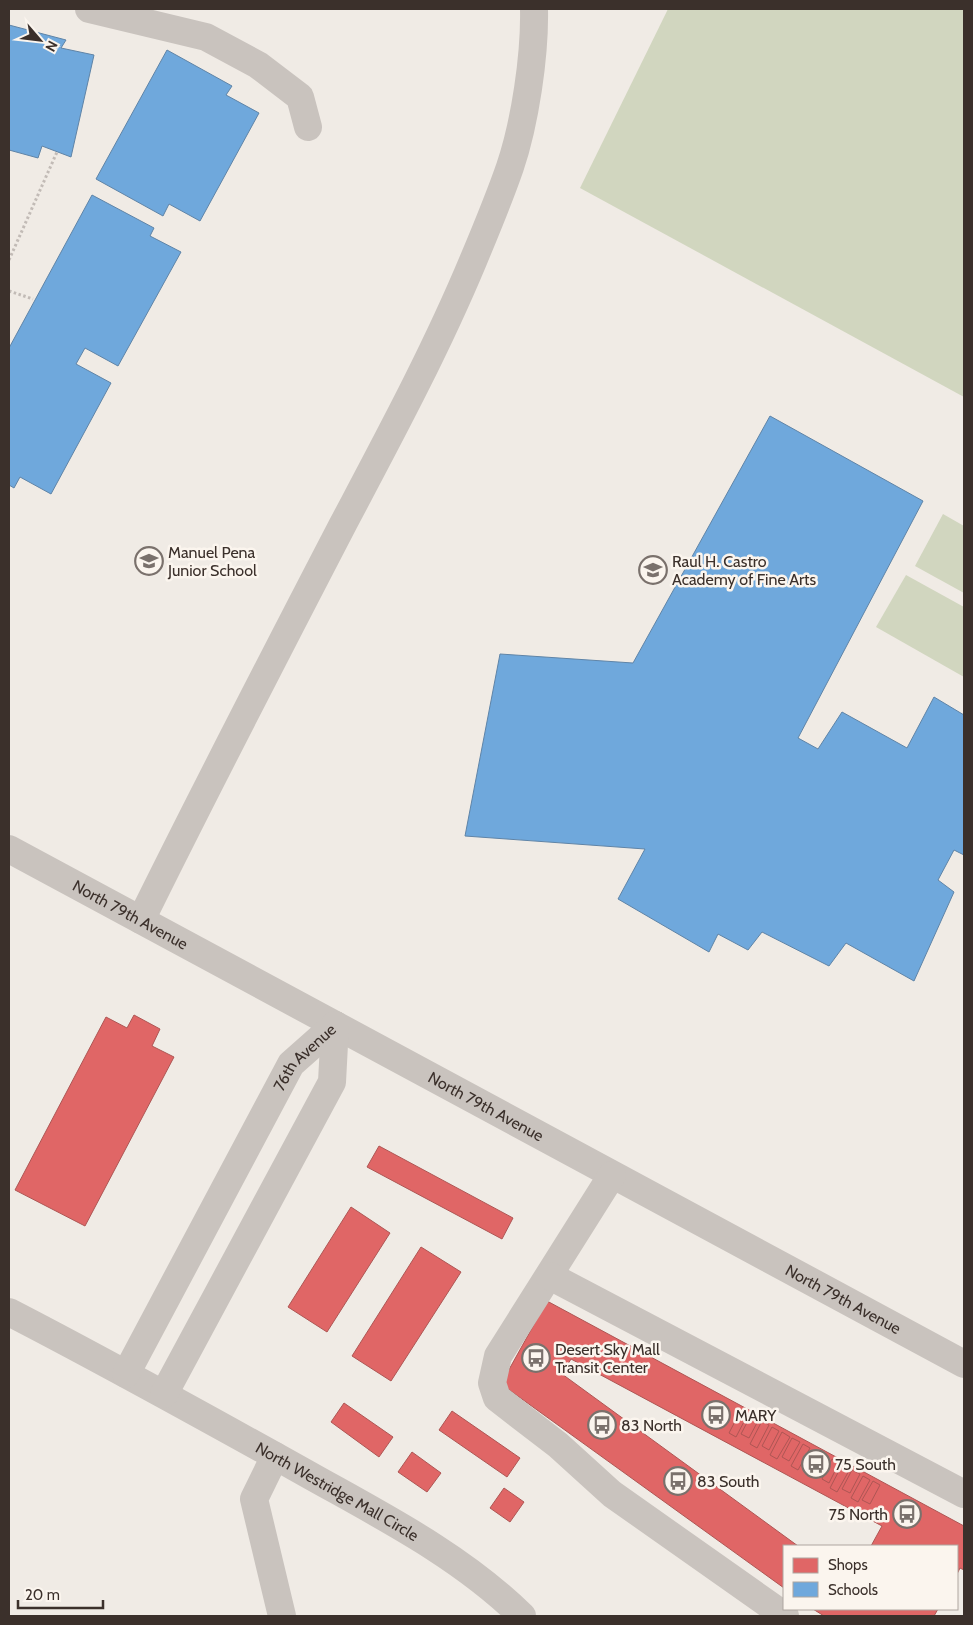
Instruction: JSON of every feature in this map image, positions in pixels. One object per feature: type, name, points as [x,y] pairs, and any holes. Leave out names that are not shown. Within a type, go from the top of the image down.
[{"type":"street","points":[[89,9],[206,37],[258,66],[300,96],[308,127]]},
{"type":"street","points":[[140,920],[455,304],[497,203],[519,136],[529,78],[534,9]]},
{"type":"street","name":"North 79th Avenue","points":[[9,849],[964,1364]]},
{"type":"street","name":"76th Avenue","points":[[144,1383],[291,1064],[335,1025]]},
{"type":"street","name":"76th Avenue","points":[[144,1383],[332,1082],[335,1025]]},
{"type":"street","points":[[612,1175],[498,1356],[492,1383],[497,1398],[558,1445],[612,1494],[785,1616]]},
{"type":"street","points":[[550,1276],[964,1494]]},
{"type":"street","name":"North Westridge Mall Circle","points":[[9,1312],[144,1383],[412,1533],[493,1589],[522,1616]]},
{"type":"street","points":[[275,1456],[254,1499],[282,1616]]},
{"type":"path","points":[[9,260],[57,152]]},
{"type":"path","points":[[9,291],[33,298]]},
{"type":"green space","points":[[668,9],[964,9],[964,397],[580,188]]},
{"type":"green space","points":[[943,514],[964,526],[964,593],[915,566]]},
{"type":"green space","points":[[906,575],[964,607],[964,677],[876,627]]},
{"type":"building: Shops","points":[[134,1015],[160,1029],[152,1046],[174,1057],[85,1226],[15,1190],[106,1017],[127,1028]]},
{"type":"building: Shops","points":[[379,1146],[513,1218],[502,1239],[367,1167]]},
{"type":"building: Shops","points":[[351,1207],[390,1233],[327,1332],[288,1307]]},
{"type":"building: Shops","points":[[421,1247],[461,1272],[391,1381],[352,1356]]},
{"type":"building: Shops","points":[[547,1301],[964,1526],[964,1570],[960,1568],[958,1572],[958,1545],[872,1545],[882,1526],[571,1359],[562,1374],[797,1545],[783,1545],[783,1587],[501,1384]]},
{"type":"building: Shops","points":[[344,1403],[393,1437],[379,1457],[331,1422]]},
{"type":"building: Shops","points":[[741,1410],[748,1414],[736,1437],[729,1433]]},
{"type":"building: Shops","points":[[452,1411],[520,1458],[507,1477],[439,1430]]},
{"type":"building: Shops","points":[[751,1415],[759,1419],[749,1438],[741,1434]]},
{"type":"building: Shops","points":[[762,1421],[769,1425],[757,1448],[750,1444]]},
{"type":"building: Shops","points":[[772,1427],[779,1431],[769,1450],[762,1446]]},
{"type":"building: Shops","points":[[782,1432],[790,1437],[777,1459],[770,1455]]},
{"type":"building: Shops","points":[[792,1438],[800,1442],[789,1461],[782,1457]]},
{"type":"building: Shops","points":[[803,1444],[810,1448],[798,1470],[791,1466]]},
{"type":"building: Shops","points":[[412,1452],[441,1473],[427,1492],[398,1472]]},
{"type":"building: Shops","points":[[832,1459],[839,1463],[829,1483],[822,1479]]},
{"type":"building: Shops","points":[[842,1465],[850,1469],[837,1492],[830,1488]]},
{"type":"building: Shops","points":[[852,1470],[860,1474],[850,1493],[842,1489]]},
{"type":"building: Shops","points":[[863,1476],[870,1480],[858,1502],[851,1498]]},
{"type":"building: Shops","points":[[873,1481],[880,1485],[870,1504],[862,1500]]},
{"type":"building: Shops","points":[[504,1488],[524,1502],[510,1522],[490,1508]]},
{"type":"building: Shops","points":[[815,1610],[937,1610],[934,1616],[824,1616]]},
{"type":"building: Schools","points":[[9,25],[66,40],[61,48],[94,55],[71,157],[42,146],[38,158],[9,150]]},
{"type":"building: Schools","points":[[167,50],[232,86],[226,95],[259,113],[200,221],[169,204],[163,216],[96,179]]},
{"type":"building: Schools","points":[[92,195],[154,228],[150,236],[181,252],[118,366],[85,348],[76,364],[111,383],[51,494],[20,477],[14,488],[9,485],[9,348]]},
{"type":"building: Schools","points":[[770,416],[923,501],[798,738],[818,749],[842,712],[907,748],[934,697],[964,715],[964,855],[954,850],[938,880],[954,892],[914,981],[846,943],[829,966],[762,932],[748,950],[718,934],[709,952],[618,899],[645,849],[465,836],[500,654],[633,663]]},
{"type":"place","name":"Manuel Pena Junior School","points":[[149,561]]},
{"type":"place","name":"Raul H. Castro Academy of Fine Arts","points":[[653,570]]},
{"type":"place","name":"Desert Sky Mall Transit Center","points":[[536,1358]]},
{"type":"place","name":"MARY","points":[[716,1415]]},
{"type":"place","name":"83 North","points":[[602,1425]]},
{"type":"place","name":"75 South","points":[[816,1464]]},
{"type":"place","name":"83 South","points":[[678,1481]]},
{"type":"place","name":"75 North","points":[[907,1514]]}]
